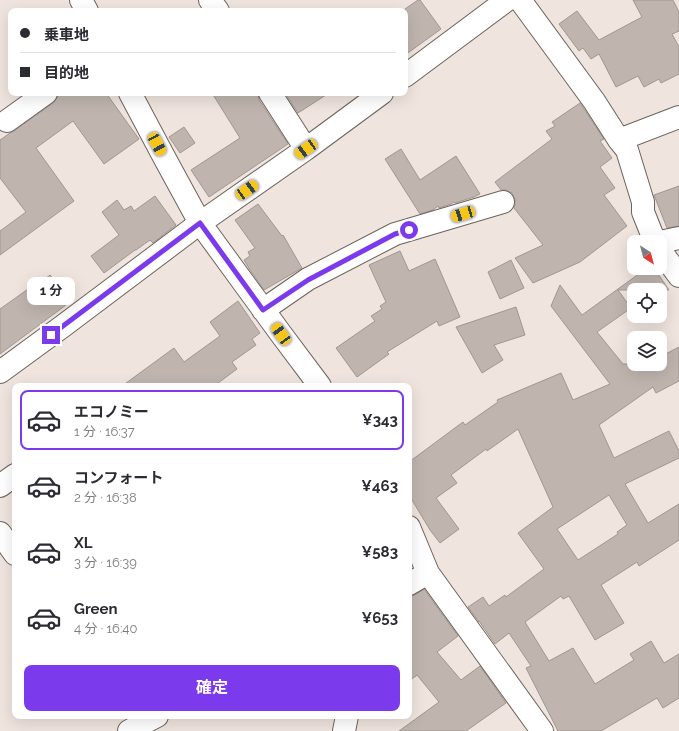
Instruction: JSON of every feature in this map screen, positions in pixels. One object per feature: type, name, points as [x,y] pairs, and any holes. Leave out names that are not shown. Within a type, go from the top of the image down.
[{"type":"street","points":[[408,74],[507,0]]},
{"type":"street","points":[[520,0],[594,101],[627,150],[643,202],[643,212],[652,235]]},
{"type":"street","points":[[7,121],[42,96]]},
{"type":"street","points":[[132,96],[200,223],[318,383]]},
{"type":"street","points":[[272,96],[306,149]]},
{"type":"street","points":[[0,372],[200,223],[306,149],[378,96]]},
{"type":"street","points":[[619,140],[679,117]]},
{"type":"street","points":[[263,310],[308,280],[395,234],[503,202]]},
{"type":"street","points":[[667,241],[679,238]]},
{"type":"street","points":[[667,260],[679,276]]},
{"type":"street","points":[[0,486],[12,477]]},
{"type":"street","points":[[0,533],[12,550]]},
{"type":"street","points":[[412,534],[428,573],[542,731]]},
{"type":"street","points":[[412,582],[428,573]]},
{"type":"street","points":[[344,731],[346,719]]},
{"type":"building","points":[[420,0],[441,29],[408,53],[408,8],[406,8]]},
{"type":"building","points":[[633,0],[673,0],[679,12],[679,31],[672,34],[679,47],[679,74],[661,83],[659,79],[644,87],[638,76],[616,87],[599,54],[591,59],[583,48],[579,51],[559,24],[577,11],[599,40],[642,17]]},
{"type":"building","points":[[57,96],[108,96],[139,139],[104,164],[73,121],[36,148],[74,201],[0,255],[0,231],[26,212],[0,178],[0,140],[53,103]]},
{"type":"building","points":[[214,96],[258,96],[259,100],[288,144],[209,197],[191,170],[240,138]]},
{"type":"building","points":[[287,96],[324,96],[298,113]]},
{"type":"building","points":[[580,103],[604,139],[600,141],[612,158],[600,167],[615,188],[604,195],[627,226],[580,262],[533,283],[515,258],[543,245],[514,208],[515,199],[512,193],[506,190],[501,190],[495,182],[552,139],[546,131],[555,126],[552,122]]},
{"type":"building","points":[[184,127],[195,143],[180,153],[169,137]]},
{"type":"building","points":[[401,149],[420,180],[456,156],[480,194],[439,208],[438,206],[433,210],[420,214],[385,159]]},
{"type":"building","points":[[679,186],[679,226],[667,228],[654,195]]},
{"type":"building","points":[[155,196],[176,225],[153,243],[150,240],[104,273],[91,256],[119,235],[102,212],[117,200],[124,210],[131,206],[134,211]]},
{"type":"building","points":[[258,204],[282,236],[283,235],[302,268],[264,290],[244,260],[250,256],[248,252],[255,248],[235,220]]},
{"type":"building","points":[[400,251],[409,271],[435,259],[460,317],[439,326],[437,321],[387,352],[389,354],[357,377],[336,348],[375,321],[371,316],[382,309],[380,306],[386,302],[369,265]]},
{"type":"building","points":[[511,260],[524,288],[500,299],[488,272]]},
{"type":"building","points":[[50,275],[70,302],[0,354],[0,309],[38,282],[39,284]]},
{"type":"building","points":[[637,275],[659,275],[664,283],[627,283],[627,290],[618,290],[627,302],[627,311],[597,332],[623,364],[627,364],[627,371],[667,371],[667,353],[679,347],[679,381],[656,393],[653,387],[599,425],[614,458],[669,431],[679,451],[679,458],[625,484],[648,523],[679,504],[679,540],[639,566],[637,562],[601,585],[624,623],[595,640],[569,596],[563,599],[561,596],[525,622],[549,661],[573,648],[595,684],[634,660],[630,654],[651,641],[664,663],[679,654],[679,698],[663,708],[657,698],[601,731],[558,731],[526,668],[531,666],[509,633],[495,644],[468,607],[483,597],[489,606],[505,595],[506,597],[544,569],[518,533],[553,507],[518,429],[487,451],[486,449],[451,475],[457,483],[436,498],[459,529],[440,543],[430,530],[412,500],[412,460],[463,422],[465,425],[498,402],[497,400],[561,373],[573,400],[610,384],[551,306],[560,285],[582,315]],"holes":[[[609,495],[627,525],[617,532],[618,534],[578,560],[557,529]]]},
{"type":"building","points":[[238,301],[260,333],[252,339],[256,345],[232,362],[237,369],[218,383],[126,383],[174,348],[184,362],[220,336],[210,322]]},
{"type":"building","points":[[516,307],[525,335],[494,345],[503,360],[482,373],[456,327]]},
{"type":"building","points":[[424,589],[458,636],[437,652],[461,680],[480,666],[506,703],[466,731],[399,731],[439,702],[417,675],[412,679],[412,596]]},
{"type":"route","points":[[51,335],[200,223],[263,310],[308,280],[395,234],[409,230]]}]
